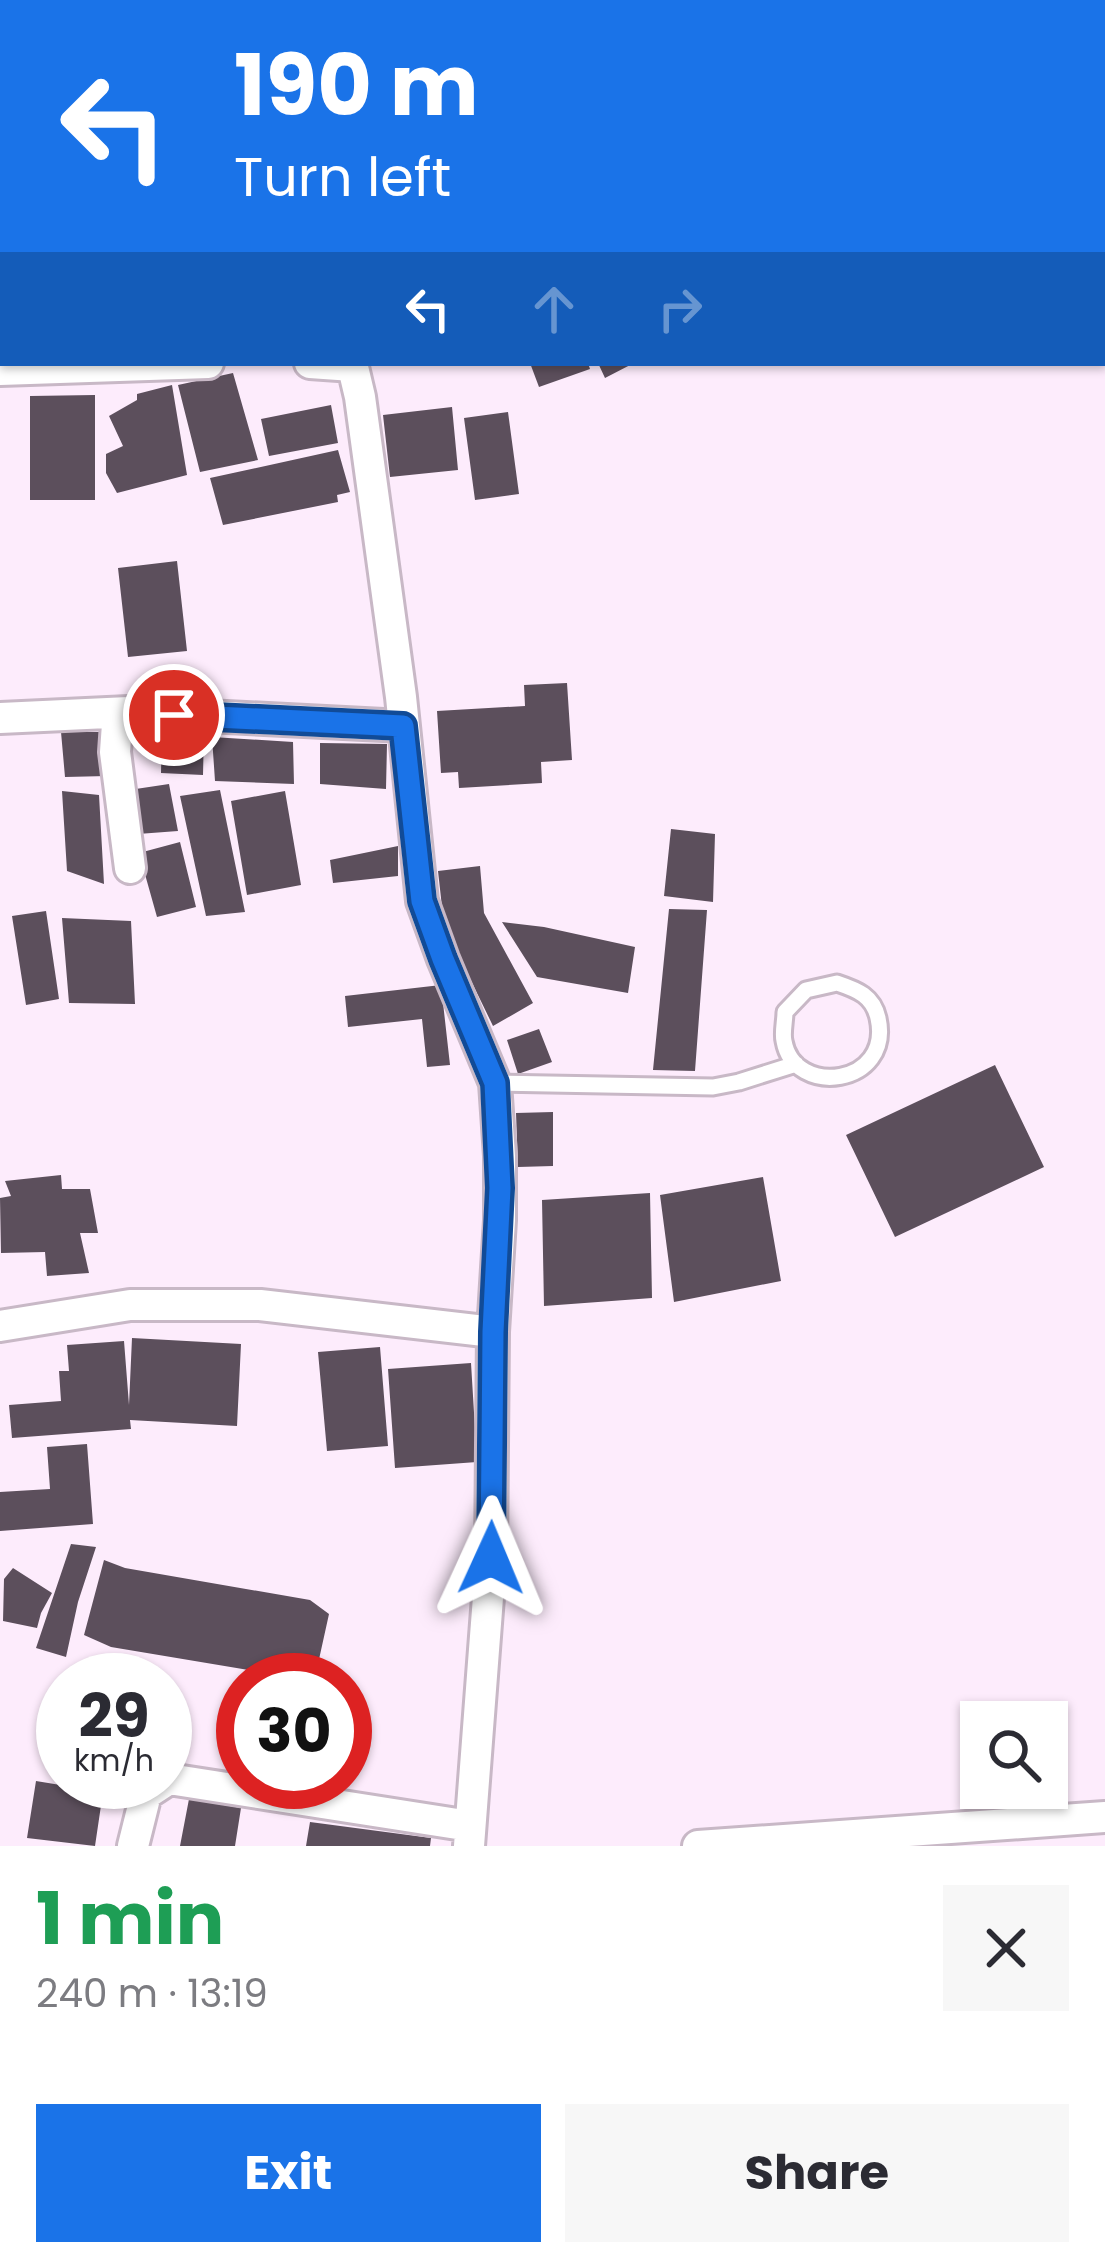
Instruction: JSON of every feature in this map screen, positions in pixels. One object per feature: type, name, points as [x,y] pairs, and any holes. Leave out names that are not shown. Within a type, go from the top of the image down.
[{"type":"street","points":[[0,370],[119,366]]},
{"type":"street","points":[[133,1846],[146,1794],[169,1779],[469,1836],[491,1558],[493,1332],[500,1220],[495,1083],[422,901],[361,397],[353,366]]},
{"type":"street","points":[[0,718],[129,712],[403,726]]},
{"type":"street","points":[[129,712],[117,724],[115,752],[130,868]]},
{"type":"street","points":[[0,1326],[130,1305],[260,1305],[493,1332]]},
{"type":"street","points":[[698,1846],[965,1836],[1105,1816]]},
{"type":"lane","points":[[495,1083],[713,1087],[796,1064],[818,1077],[845,1077],[868,1065],[878,1048],[875,1006],[861,991],[838,983],[806,990],[785,1012],[784,1043],[796,1064]]},
{"type":"building","points":[[531,366],[589,366],[590,369],[539,387]]},
{"type":"building","points":[[599,366],[628,366],[605,378]]},
{"type":"building","points":[[233,373],[258,460],[200,472],[178,385]]},
{"type":"building","points":[[172,385],[187,475],[117,493],[106,473],[106,454],[123,446],[109,416],[137,400],[137,394]]},
{"type":"building","points":[[95,395],[95,500],[30,500],[30,396]]},
{"type":"building","points":[[331,405],[338,443],[269,456],[261,419]]},
{"type":"building","points":[[452,407],[458,470],[390,477],[383,415]]},
{"type":"building","points":[[508,412],[519,494],[475,500],[464,418]]},
{"type":"building","points":[[338,450],[350,492],[337,495],[338,502],[223,525],[210,478]]},
{"type":"building","points":[[177,561],[187,651],[128,657],[118,568]]},
{"type":"building","points":[[567,683],[572,760],[541,762],[542,783],[459,788],[458,772],[441,773],[437,711],[525,706],[524,685]]},
{"type":"building","points":[[162,730],[204,731],[203,775],[161,773]]},
{"type":"building","points":[[61,732],[103,732],[107,776],[65,777]]},
{"type":"building","points":[[212,737],[293,742],[294,784],[215,781]]},
{"type":"building","points":[[320,743],[387,744],[386,789],[320,784]]},
{"type":"building","points":[[169,784],[178,831],[138,834],[129,790]]},
{"type":"building","points":[[220,790],[245,912],[206,916],[180,796]]},
{"type":"building","points":[[62,791],[99,795],[104,884],[67,871]]},
{"type":"building","points":[[285,791],[301,885],[247,895],[231,801]]},
{"type":"building","points":[[671,829],[715,834],[713,902],[664,896]]},
{"type":"building","points":[[180,842],[196,907],[157,917],[139,853]]},
{"type":"building","points":[[398,846],[398,876],[333,883],[330,860]]},
{"type":"building","points":[[480,866],[484,913],[533,1003],[493,1026],[444,925],[438,871]]},
{"type":"building","points":[[669,909],[707,910],[695,1071],[653,1070]]},
{"type":"building","points":[[46,911],[59,999],[26,1005],[12,916]]},
{"type":"building","points":[[62,918],[131,921],[135,1004],[69,1003]]},
{"type":"building","points":[[502,922],[635,947],[628,993],[537,977]]},
{"type":"building","points":[[441,985],[450,1065],[427,1067],[422,1019],[348,1027],[345,996]]},
{"type":"building","points":[[539,1029],[552,1062],[518,1074],[507,1040]]},
{"type":"building","points":[[995,1065],[1044,1167],[895,1237],[846,1135]]},
{"type":"building","points":[[553,1112],[553,1166],[518,1167],[516,1113]]},
{"type":"building","points":[[61,1175],[62,1189],[90,1189],[98,1233],[80,1233],[89,1273],[47,1276],[45,1252],[1,1253],[0,1198],[11,1196],[5,1181]]},
{"type":"building","points":[[763,1177],[781,1281],[674,1302],[660,1195]]},
{"type":"building","points":[[650,1193],[652,1298],[544,1306],[542,1200]]},
{"type":"building","points":[[132,1338],[241,1344],[237,1426],[130,1420],[131,1429],[12,1438],[9,1405],[61,1401],[59,1371],[69,1371],[67,1345],[124,1341],[129,1405]]},
{"type":"building","points":[[380,1347],[388,1446],[327,1451],[318,1352]]},
{"type":"building","points":[[471,1363],[477,1462],[395,1468],[388,1369]]},
{"type":"building","points":[[87,1444],[93,1524],[0,1531],[0,1492],[50,1489],[47,1447]]},
{"type":"building","points":[[71,1544],[96,1547],[67,1653],[36,1648]]},
{"type":"building","points":[[104,1560],[125,1568],[310,1600],[329,1614],[320,1653],[216,1653],[216,1664],[192,1660],[192,1653],[111,1647],[84,1635]]},
{"type":"building","points":[[13,1568],[52,1593],[37,1628],[3,1621],[4,1579]]},
{"type":"building","points":[[36,1781],[36,1809],[100,1809],[95,1846],[27,1838]]},
{"type":"building","points":[[192,1800],[216,1804],[216,1809],[241,1809],[235,1846],[180,1846]]},
{"type":"building","points":[[310,1822],[431,1838],[430,1846],[306,1846]]},
{"type":"route","points":[[174,715],[403,726],[422,901],[495,1083],[500,1220],[493,1332],[491,1558]]}]
